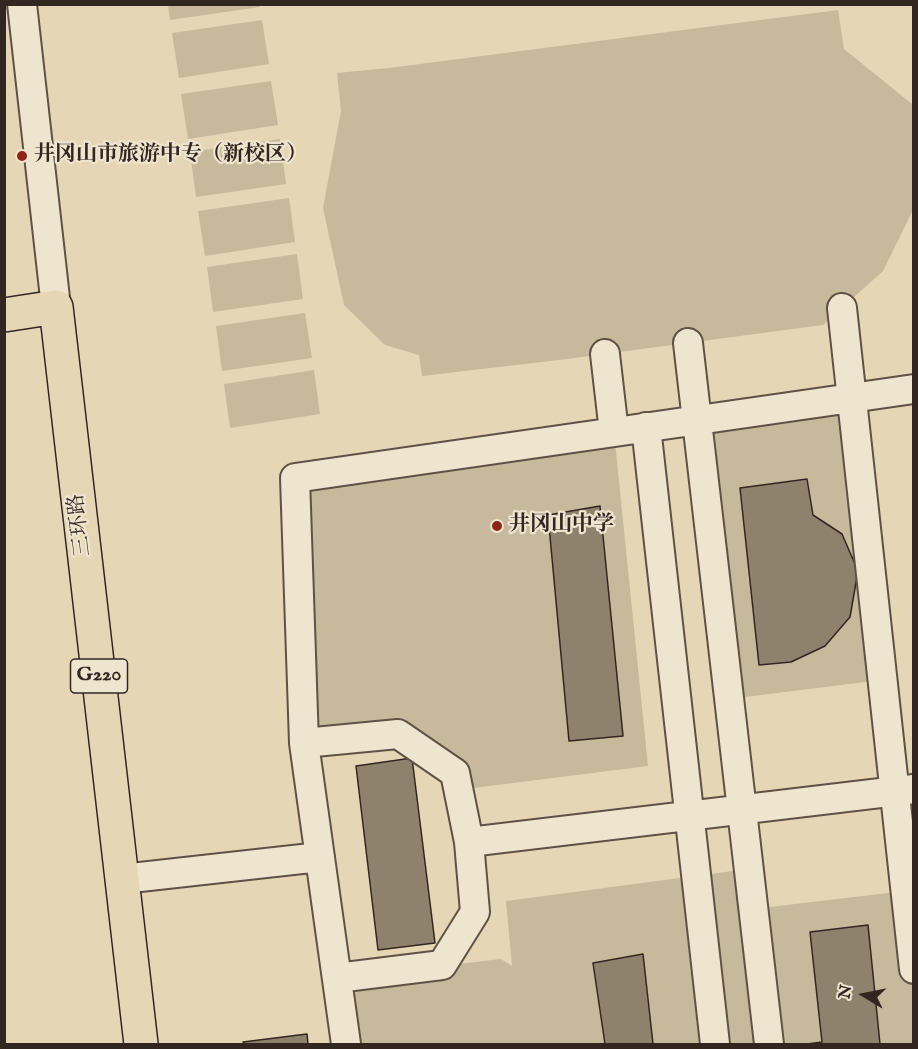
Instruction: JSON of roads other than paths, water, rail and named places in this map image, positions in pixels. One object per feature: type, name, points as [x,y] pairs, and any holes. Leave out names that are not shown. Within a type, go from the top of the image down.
[{"type":"highway","points":[[4,315],[56,307]]},
{"type":"highway","name":"三环路","points":[[56,307],[141,1044]]},
{"type":"street","name":"三环路","points":[[22,4],[56,307]]},
{"type":"street","points":[[842,308],[904,791],[914,969]]},
{"type":"street","points":[[688,343],[769,1044]]},
{"type":"street","points":[[605,354],[614,432]]},
{"type":"street","points":[[346,1044],[304,743],[295,478],[914,389]]},
{"type":"street","points":[[646,427],[715,1044]]},
{"type":"street","points":[[304,743],[398,734],[455,773],[469,842],[476,912],[442,965],[337,978]]},
{"type":"street","points":[[469,842],[904,791]]},
{"type":"street","points":[[122,879],[320,857]]},
{"type":"place","name":"井冈山市旅游中专（新校区）","points":[[22,156]]},
{"type":"place","name":"井冈山中学","points":[[497,526]]}]
